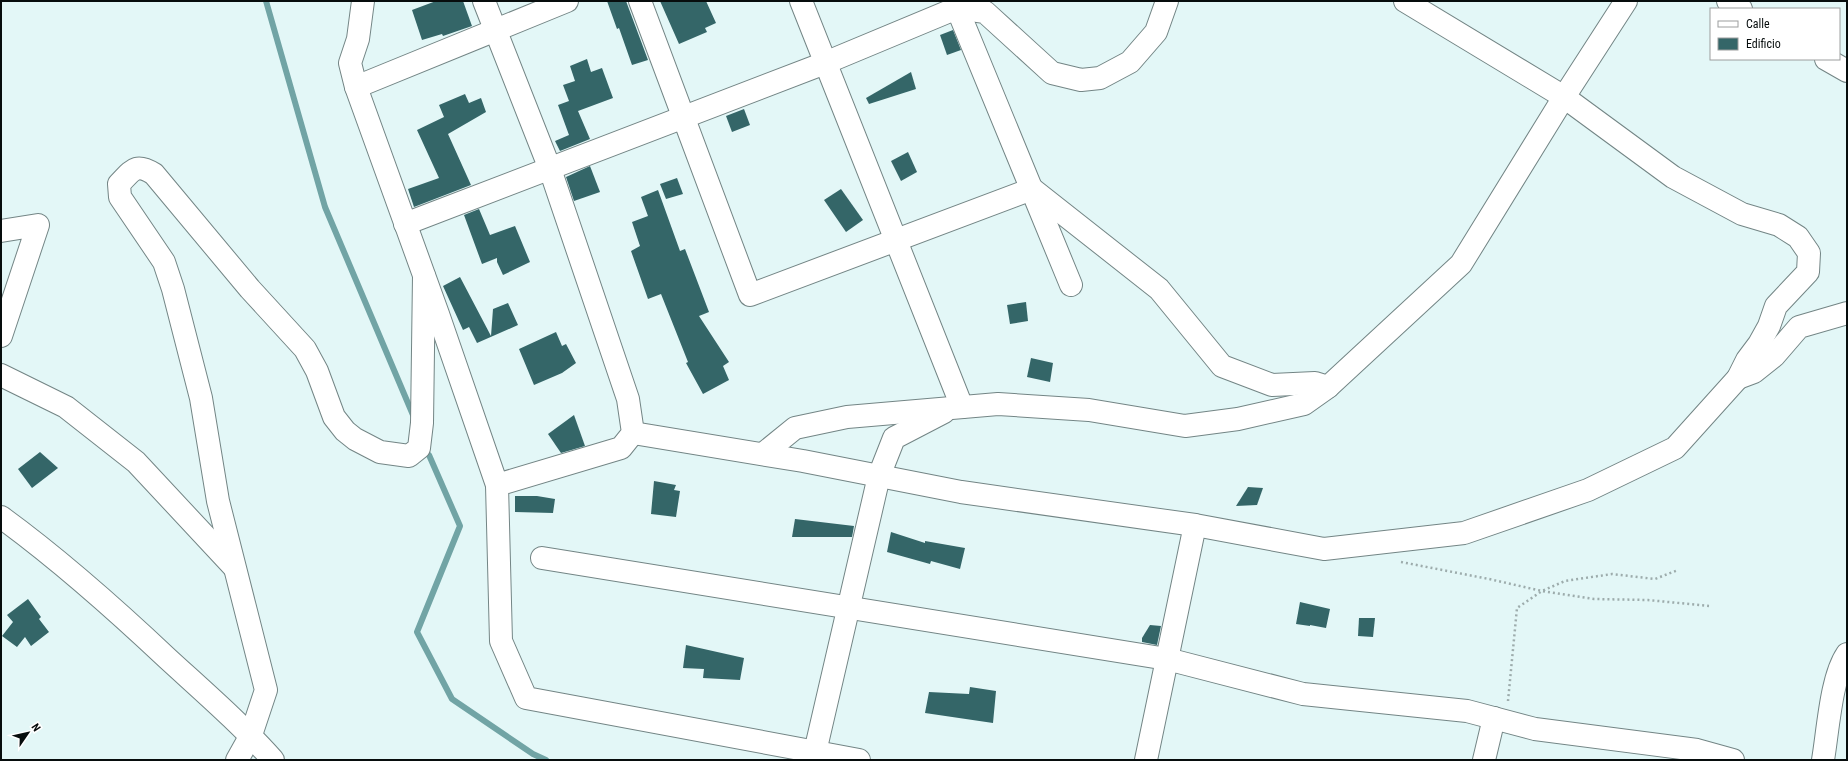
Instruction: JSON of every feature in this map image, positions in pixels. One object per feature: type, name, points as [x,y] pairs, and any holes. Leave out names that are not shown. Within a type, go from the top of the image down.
[{"type":"street","points":[[363,1],[358,39],[350,63],[356,87],[497,485],[501,641],[526,698],[859,760]]},
{"type":"street","points":[[484,1],[550,169],[628,398],[633,433],[621,448],[497,485]]},
{"type":"street","points":[[356,87],[567,1]]},
{"type":"street","points":[[640,1],[750,296],[896,242],[1032,189]]},
{"type":"street","points":[[801,1],[896,242],[957,407]]},
{"type":"street","points":[[405,224],[825,63],[957,8],[985,12],[1052,73],[1081,80],[1100,78],[1130,62],[1156,32],[1167,1]]},
{"type":"street","points":[[633,433],[763,454],[961,492],[1195,525],[1324,549],[1464,533],[1588,490],[1675,448],[1738,378],[1747,360],[1759,344],[1769,326],[1776,306],[1808,272],[1809,254],[1798,237],[1779,225],[1742,214],[1673,177],[1564,97],[1405,1]]},
{"type":"street","points":[[763,454],[795,428],[847,417],[998,404],[1088,410],[1185,426],[1238,419],[1304,404],[1328,387],[1461,264],[1564,97],[1626,1]]},
{"type":"street","points":[[1728,1],[1739,8]]},
{"type":"street","points":[[957,8],[1071,286]]},
{"type":"street","points":[[1828,60],[1847,71]]},
{"type":"street","points":[[237,760],[251,735],[266,690],[218,501],[201,398],[173,289],[164,262],[120,197],[118,191],[119,184],[135,169],[145,168],[154,174],[250,289],[305,349],[317,371],[334,417],[345,431],[355,439],[380,452],[409,456],[419,448],[422,423],[424,276]]},
{"type":"street","points":[[1032,189],[1159,289],[1222,366],[1272,385],[1315,383],[1328,387]]},
{"type":"street","points":[[1,230],[38,225],[1,336]]},
{"type":"street","points":[[1738,378],[1754,372],[1774,356],[1799,327],[1847,313]]},
{"type":"street","points":[[1,375],[66,407],[136,462],[235,568]]},
{"type":"street","points":[[815,752],[879,476],[894,438],[957,407]]},
{"type":"street","points":[[1,517],[40,545],[152,643],[251,735],[274,760]]},
{"type":"street","points":[[1146,760],[1195,525]]},
{"type":"street","points":[[542,558],[848,609],[1167,659],[1303,694],[1467,711],[1535,729],[1697,750],[1733,760]]},
{"type":"street","points":[[1823,760],[1835,689],[1843,660],[1847,654]]},
{"type":"street","points":[[1484,760],[1500,719]]},
{"type":"path","points":[[1400,562],[1542,591],[1594,599],[1648,600],[1709,606]]},
{"type":"path","points":[[1500,719],[1517,608],[1542,591],[1565,581],[1612,574],[1655,579],[1678,570]]},
{"type":"building","points":[[436,1],[463,1],[472,26],[443,36],[442,34],[422,40],[412,10]]},
{"type":"building","points":[[607,1],[626,1],[648,60],[632,65],[619,28],[617,29]]},
{"type":"building","points":[[660,1],[706,1],[716,23],[705,28],[707,32],[679,44]]},
{"type":"building","points":[[953,30],[961,50],[947,55],[940,35]]},
{"type":"building","points":[[587,59],[591,72],[602,68],[613,98],[578,111],[590,139],[560,151],[555,141],[569,135],[558,105],[569,101],[563,85],[575,81],[570,66]]},
{"type":"building","points":[[911,72],[916,89],[869,104],[866,98]]},
{"type":"building","points":[[465,94],[469,103],[481,98],[486,112],[448,134],[471,185],[414,207],[408,189],[439,178],[417,130],[444,117],[439,105]]},
{"type":"building","points":[[744,109],[750,125],[732,132],[726,116]]},
{"type":"building","points":[[908,152],[917,172],[901,181],[891,161]]},
{"type":"building","points":[[590,166],[600,192],[574,201],[566,177]]},
{"type":"building","points":[[677,178],[683,194],[666,199],[660,184]]},
{"type":"building","points":[[841,189],[863,220],[846,232],[824,200]]},
{"type":"building","points":[[658,190],[680,251],[685,249],[709,312],[699,316],[729,362],[723,366],[729,380],[703,394],[686,363],[688,362],[661,294],[648,299],[631,251],[640,246],[632,222],[648,216],[641,197]]},
{"type":"building","points":[[479,209],[490,235],[515,226],[530,262],[503,275],[497,262],[497,258],[482,264],[464,215]]},
{"type":"building","points":[[460,277],[491,336],[493,309],[508,303],[518,325],[477,343],[469,327],[463,330],[443,286]]},
{"type":"building","points":[[1026,302],[1028,321],[1010,324],[1007,305]]},
{"type":"building","points":[[556,332],[562,346],[566,344],[576,363],[562,373],[534,385],[519,349]]},
{"type":"building","points":[[1031,358],[1053,363],[1050,382],[1027,377]]},
{"type":"building","points":[[574,415],[585,446],[561,453],[548,434]]},
{"type":"building","points":[[40,452],[58,468],[32,488],[18,469]]},
{"type":"building","points":[[654,481],[676,485],[674,490],[680,491],[676,517],[651,514]]},
{"type":"building","points":[[1248,487],[1263,488],[1257,505],[1236,506]]},
{"type":"building","points":[[515,496],[537,496],[555,499],[553,513],[515,512]]},
{"type":"building","points":[[795,519],[854,526],[852,537],[792,537]]},
{"type":"building","points":[[891,532],[925,543],[925,541],[965,548],[960,569],[931,561],[930,564],[887,552]]},
{"type":"building","points":[[28,599],[41,617],[39,619],[49,632],[31,646],[25,637],[17,647],[2,636],[13,622],[7,615]]},
{"type":"building","points":[[1300,602],[1330,609],[1326,628],[1296,624]]},
{"type":"building","points":[[1359,618],[1375,618],[1373,637],[1358,636]]},
{"type":"building","points":[[1150,625],[1161,626],[1157,645],[1142,642],[1142,638]]},
{"type":"building","points":[[686,645],[744,658],[740,680],[703,678],[704,669],[683,668]]},
{"type":"building","points":[[970,687],[996,691],[993,723],[925,713],[929,692],[969,694]]},
{"type":"waterway","points":[[266,1],[325,207],[413,415]]},
{"type":"waterway","points":[[429,455],[460,526],[417,632],[452,699],[533,754],[546,760]]}]
